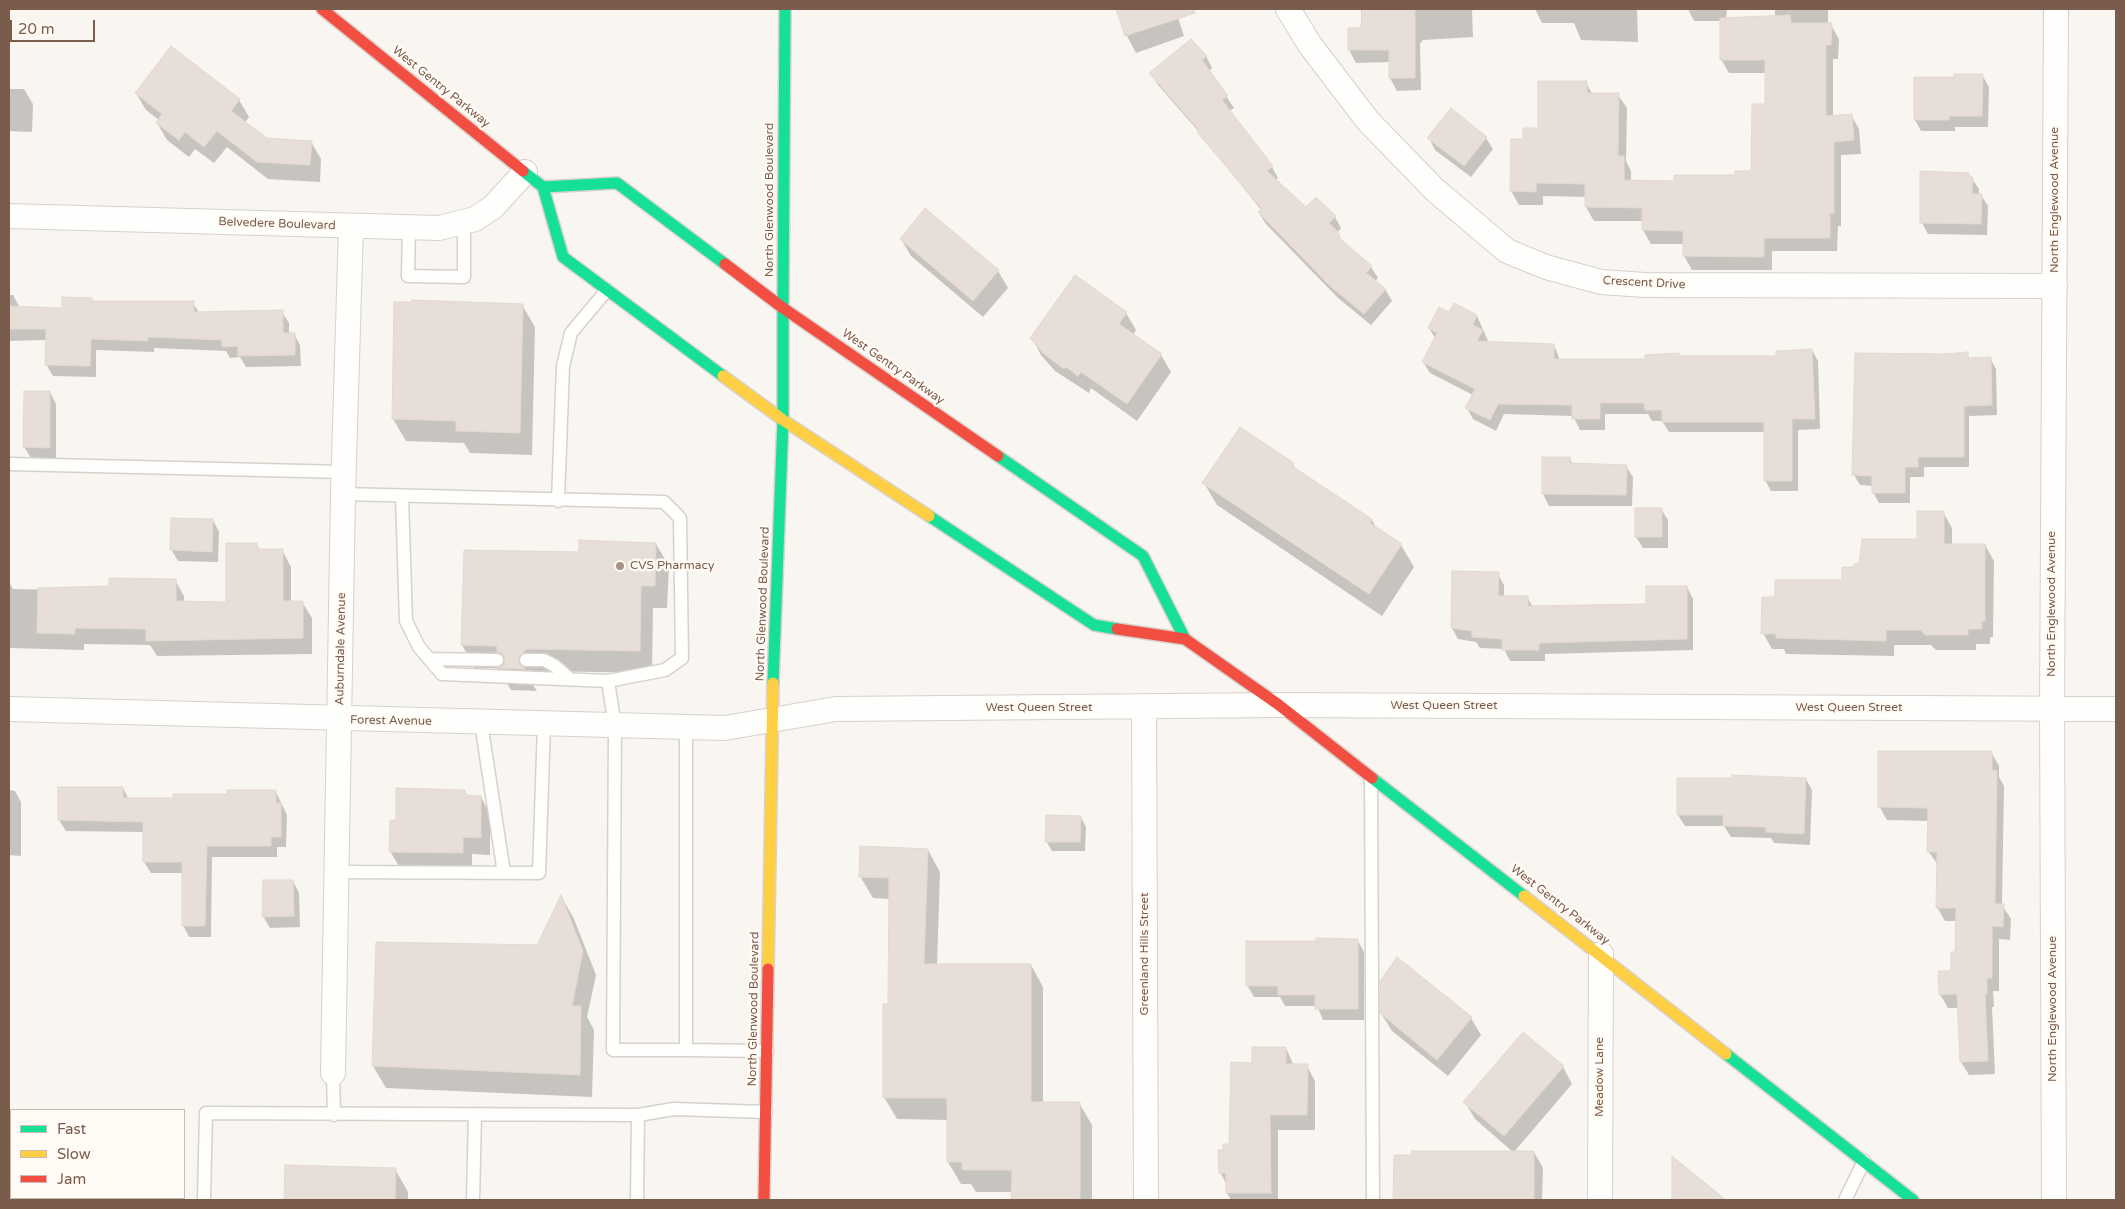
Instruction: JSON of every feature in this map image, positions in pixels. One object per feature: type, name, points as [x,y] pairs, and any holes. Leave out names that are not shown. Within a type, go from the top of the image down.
[{"type":"main road","name":"West Gentry Parkway","points":[[322,9],[543,187],[563,257],[783,420],[1094,625],[1185,639],[1279,705],[1601,954],[1913,1200]]},
{"type":"main road","name":"North Glenwood Boulevard","points":[[764,1200],[772,720],[783,420],[785,9]]},
{"type":"main road","name":"West Gentry Parkway","points":[[543,187],[617,183],[783,308],[1143,556],[1185,639]]},
{"type":"street","name":"Crescent Drive","points":[[1288,9],[1310,45],[1368,121],[1435,190],[1508,251],[1546,267],[1601,282],[1645,285],[2055,286]]},
{"type":"street","name":"North Englewood Avenue","points":[[2054,1200],[2052,709],[2056,9]]},
{"type":"street","name":"Belvedere Boulevard","points":[[9,216],[439,228],[475,219],[493,206],[525,172]]},
{"type":"street","name":"Auburndale Avenue","points":[[333,1072],[344,483],[351,226]]},
{"type":"street","name":"West Queen Street","points":[[772,720],[836,709],[1144,708],[1279,705],[2116,709]]},
{"type":"street","name":"Greenland Hills Street","points":[[1144,708],[1146,1200]]},
{"type":"street","name":"Forest Avenue","points":[[9,709],[340,720],[686,728],[725,728],[772,720]]},
{"type":"street","name":"Meadow Lane","points":[[1600,1200],[1601,954]]},
{"type":"lane","points":[[409,227],[408,276],[464,277],[464,222]]},
{"type":"lane","points":[[558,501],[563,366],[571,332],[608,290]]},
{"type":"lane","points":[[9,464],[344,483],[402,497],[664,502],[680,518],[682,658],[665,670],[608,681],[442,674],[419,647],[406,621],[402,497]]},
{"type":"lane","points":[[429,659],[497,660]]},
{"type":"lane","points":[[526,660],[544,660],[555,666],[570,679]]},
{"type":"lane","points":[[608,681],[615,726],[613,1050],[767,1051]]},
{"type":"lane","points":[[481,723],[504,873]]},
{"type":"lane","points":[[337,872],[539,873],[544,724]]},
{"type":"lane","points":[[686,728],[686,1050]]},
{"type":"lane","points":[[1371,776],[1373,1200]]},
{"type":"lane","points":[[333,1072],[334,1115]]},
{"type":"lane","points":[[204,1200],[206,1113],[638,1116],[674,1109],[766,1112]]},
{"type":"lane","points":[[473,1200],[475,1116]]},
{"type":"lane","points":[[637,1200],[638,1116]]},
{"type":"lane","points":[[1845,1200],[1864,1161]]},
{"type":"building","points":[[1116,9],[1194,9],[1195,13],[1125,36]]},
{"type":"building","points":[[1362,9],[1415,9],[1415,78],[1389,78],[1389,50],[1348,50],[1348,28],[1361,28]]},
{"type":"building","points":[[1790,15],[1791,23],[1832,23],[1831,45],[1826,45],[1826,116],[1852,114],[1854,140],[1834,142],[1834,213],[1830,213],[1830,238],[1764,238],[1764,257],[1683,256],[1683,231],[1642,230],[1642,208],[1585,207],[1585,184],[1536,183],[1536,192],[1510,191],[1511,139],[1523,139],[1523,128],[1538,128],[1538,81],[1587,81],[1587,93],[1619,93],[1618,156],[1624,156],[1624,180],[1674,181],[1674,175],[1735,175],[1735,171],[1751,171],[1752,104],[1765,104],[1765,60],[1720,60],[1720,18]]},
{"type":"building","points":[[1191,39],[1207,56],[1202,60],[1228,96],[1222,100],[1273,166],[1267,171],[1306,207],[1316,197],[1336,216],[1329,223],[1340,234],[1338,237],[1372,266],[1366,273],[1386,289],[1364,314],[1331,287],[1258,212],[1262,209],[1197,132],[1199,130],[1149,73]]},
{"type":"building","points":[[171,46],[240,99],[231,111],[267,138],[312,141],[310,165],[257,162],[217,131],[204,147],[185,132],[179,140],[156,123],[162,114],[135,93]]},
{"type":"building","points":[[1954,74],[1983,74],[1982,116],[1949,116],[1949,120],[1914,120],[1914,77],[1954,77]]},
{"type":"building","points":[[1451,108],[1487,137],[1464,166],[1427,138]]},
{"type":"building","points":[[1920,171],[1969,173],[1970,177],[1973,177],[1972,194],[1982,194],[1981,224],[1920,223]]},
{"type":"building","points":[[925,208],[999,270],[973,301],[900,239]]},
{"type":"building","points":[[1075,275],[1127,312],[1119,324],[1162,354],[1127,404],[1081,372],[1078,376],[1066,367],[1064,369],[1044,354],[1030,338]]},
{"type":"building","points":[[62,297],[92,298],[92,301],[194,301],[194,312],[283,310],[283,333],[295,333],[295,355],[238,356],[238,346],[222,347],[222,340],[148,337],[148,341],[91,339],[90,366],[45,365],[46,329],[9,329],[9,306],[62,308]]},
{"type":"building","points":[[412,300],[523,304],[520,433],[456,431],[456,421],[392,419],[394,302],[412,302]]},
{"type":"building","points":[[1454,303],[1477,315],[1473,325],[1483,330],[1477,341],[1554,344],[1554,359],[1645,359],[1645,355],[1679,353],[1679,356],[1776,356],[1776,351],[1812,349],[1815,419],[1792,419],[1792,481],[1764,481],[1764,422],[1662,422],[1662,410],[1645,410],[1644,403],[1600,403],[1600,419],[1572,419],[1572,405],[1498,404],[1490,420],[1465,408],[1475,389],[1422,362],[1437,333],[1428,328],[1439,307],[1449,312]]},
{"type":"building","points":[[1968,352],[1968,358],[1991,357],[1992,405],[1964,406],[1964,457],[1918,457],[1918,467],[1905,467],[1905,493],[1872,493],[1872,476],[1852,475],[1855,353],[1945,354]]},
{"type":"building","points":[[24,391],[50,391],[50,448],[23,447]]},
{"type":"building","points":[[1240,427],[1294,463],[1292,466],[1372,519],[1370,523],[1402,544],[1369,594],[1202,483]]},
{"type":"building","points":[[1542,457],[1570,457],[1570,463],[1627,465],[1626,495],[1542,494]]},
{"type":"building","points":[[1635,508],[1662,508],[1662,537],[1635,537]]},
{"type":"building","points":[[1917,511],[1944,511],[1944,544],[1985,544],[1985,621],[1982,621],[1982,629],[1968,629],[1968,635],[1925,635],[1921,630],[1886,630],[1886,641],[1776,638],[1776,634],[1761,634],[1762,597],[1775,597],[1775,580],[1842,580],[1842,567],[1854,567],[1854,564],[1859,564],[1862,539],[1917,539]]},
{"type":"building","points":[[171,518],[213,519],[212,552],[170,550]]},
{"type":"building","points":[[579,540],[656,543],[655,586],[641,586],[640,651],[526,649],[518,660],[519,664],[526,669],[497,668],[504,665],[505,660],[502,653],[497,652],[497,646],[461,645],[464,550],[579,552]]},
{"type":"building","points":[[226,543],[257,543],[257,549],[283,549],[283,601],[303,601],[303,638],[146,641],[146,629],[75,628],[75,634],[37,633],[38,588],[109,586],[109,578],[176,579],[176,601],[226,602]]},
{"type":"building","points":[[1452,571],[1499,572],[1498,596],[1528,596],[1528,606],[1646,604],[1646,586],[1687,586],[1687,639],[1539,643],[1539,650],[1502,650],[1502,639],[1472,637],[1472,631],[1451,628]]},
{"type":"building","points":[[1878,751],[1992,751],[1992,770],[1997,771],[1995,904],[2004,904],[2003,927],[1992,926],[1992,978],[1987,978],[1987,994],[1985,994],[1988,1061],[1960,1062],[1957,994],[1939,995],[1938,971],[1951,971],[1951,952],[1955,952],[1956,908],[1936,908],[1937,852],[1927,852],[1928,808],[1878,807]]},
{"type":"building","points":[[1732,775],[1806,778],[1804,834],[1766,832],[1766,827],[1723,826],[1723,815],[1677,815],[1677,778],[1732,778]]},
{"type":"building","points":[[58,787],[123,787],[123,798],[173,798],[173,794],[227,794],[227,790],[276,790],[276,803],[281,803],[281,837],[271,837],[271,846],[207,846],[205,926],[182,926],[182,862],[143,862],[143,822],[58,820]]},
{"type":"building","points":[[396,788],[465,790],[465,795],[481,796],[481,838],[463,837],[463,853],[389,852],[390,820],[396,820]]},
{"type":"building","points":[[1046,815],[1081,816],[1080,842],[1045,842]]},
{"type":"building","points":[[860,846],[928,849],[924,964],[1031,964],[1031,1102],[1080,1102],[1080,1200],[1011,1200],[1012,1170],[962,1170],[962,1162],[947,1162],[947,1098],[883,1098],[883,1004],[888,1004],[889,878],[859,877]]},
{"type":"building","points":[[263,880],[293,880],[294,916],[262,917]]},
{"type":"building","points":[[561,895],[583,951],[572,1006],[581,1006],[580,1075],[372,1066],[376,942],[537,945]]},
{"type":"building","points":[[1316,938],[1358,939],[1358,1009],[1315,1009],[1315,995],[1278,995],[1278,986],[1246,986],[1246,941],[1316,941]]},
{"type":"building","points":[[1397,957],[1472,1017],[1437,1060],[1380,1013],[1380,981]]},
{"type":"building","points":[[1523,1032],[1564,1066],[1504,1136],[1463,1102]]},
{"type":"building","points":[[1252,1047],[1286,1047],[1286,1064],[1308,1064],[1307,1115],[1270,1115],[1271,1193],[1226,1193],[1226,1173],[1219,1173],[1218,1150],[1223,1150],[1223,1144],[1229,1144],[1231,1062],[1252,1063]]},
{"type":"building","points":[[1412,1151],[1534,1151],[1534,1200],[1393,1200],[1394,1155],[1411,1155]]},
{"type":"building","points":[[1672,1156],[1726,1200],[1672,1200]]},
{"type":"building","points":[[285,1165],[396,1168],[395,1200],[284,1200]]},
{"type":"traffic: fast","points":[[783,308],[785,9]]},
{"type":"traffic: fast","points":[[523,171],[543,187],[563,257],[723,376]]},
{"type":"traffic: fast","points":[[543,187],[617,183],[725,264]]},
{"type":"traffic: fast","points":[[773,683],[783,420],[783,308]]},
{"type":"traffic: fast","points":[[998,456],[1143,556],[1185,639]]},
{"type":"traffic: fast","points":[[929,516],[1094,625],[1117,629]]},
{"type":"traffic: fast","points":[[1372,778],[1524,896]]},
{"type":"traffic: fast","points":[[1726,1054],[1913,1200]]},
{"type":"traffic: slow","points":[[723,376],[783,420],[929,516]]},
{"type":"traffic: slow","points":[[768,969],[773,683]]},
{"type":"traffic: slow","points":[[1524,896],[1726,1054]]},
{"type":"traffic: jam","points":[[322,9],[523,171]]},
{"type":"traffic: jam","points":[[725,264],[783,308],[998,456]]},
{"type":"traffic: jam","points":[[1117,629],[1185,639],[1279,705],[1372,778]]},
{"type":"traffic: jam","points":[[764,1200],[768,969]]},
{"type":"place","name":"CVS Pharmacy","points":[[620,566]]}]
